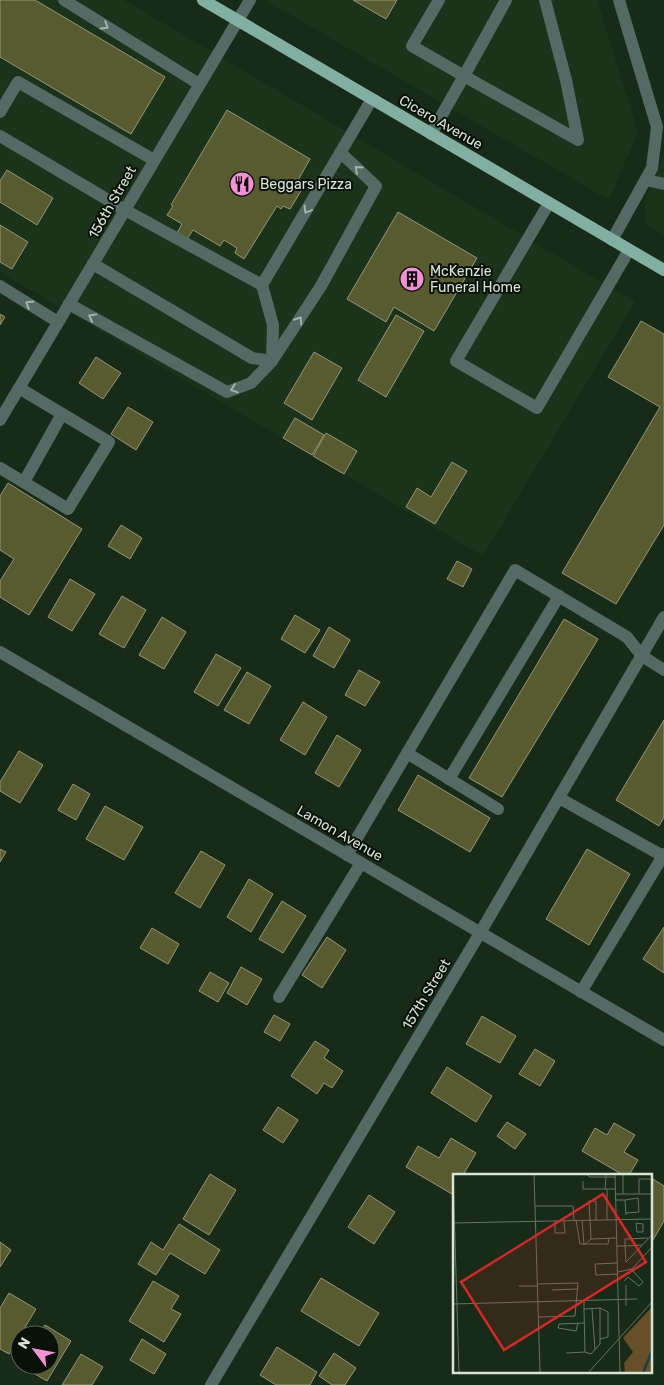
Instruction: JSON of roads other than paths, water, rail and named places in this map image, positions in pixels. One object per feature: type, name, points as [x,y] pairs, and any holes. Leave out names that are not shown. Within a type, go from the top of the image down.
[{"type":"main road","name":"Cicero Avenue","points":[[203,0],[664,270]]},
{"type":"street","points":[[64,0],[200,84]]},
{"type":"street","name":"156th Street","points":[[0,420],[250,0]]},
{"type":"street","points":[[439,0],[412,46],[578,140],[566,80],[545,0]]},
{"type":"street","points":[[431,134],[506,0]]},
{"type":"street","points":[[612,240],[652,168],[660,133],[619,0]]},
{"type":"street","points":[[0,112],[18,82],[154,160]]},
{"type":"street","points":[[262,285],[372,99]]},
{"type":"street","points":[[0,136],[125,210],[262,285],[273,325],[272,360]]},
{"type":"street","points":[[69,304],[227,392],[251,383],[272,360],[321,286],[376,186],[341,154]]},
{"type":"street","points":[[646,180],[664,184]]},
{"type":"street","points":[[549,203],[456,361],[537,408],[629,250]]},
{"type":"street","points":[[93,264],[252,358],[272,360]]},
{"type":"street","points":[[0,286],[58,322]]},
{"type":"street","points":[[0,468],[68,509],[109,442],[19,388]]},
{"type":"street","points":[[24,482],[62,414]]},
{"type":"street","points":[[348,855],[515,570],[627,637],[642,656],[664,670]]},
{"type":"street","points":[[449,779],[559,596]]},
{"type":"street","name":"157th Street","points":[[211,1385],[480,933],[664,617]]},
{"type":"street","name":"Lamon Avenue","points":[[0,652],[664,1040]]},
{"type":"street","points":[[407,753],[498,809]]},
{"type":"street","points":[[559,798],[663,855],[581,992]]},
{"type":"street","points":[[279,997],[361,863]]},
{"type":"place","name":"Beggars Pizza","points":[[242,184]]},
{"type":"place","name":"McKenzie Funeral Home","points":[[412,279]]}]
